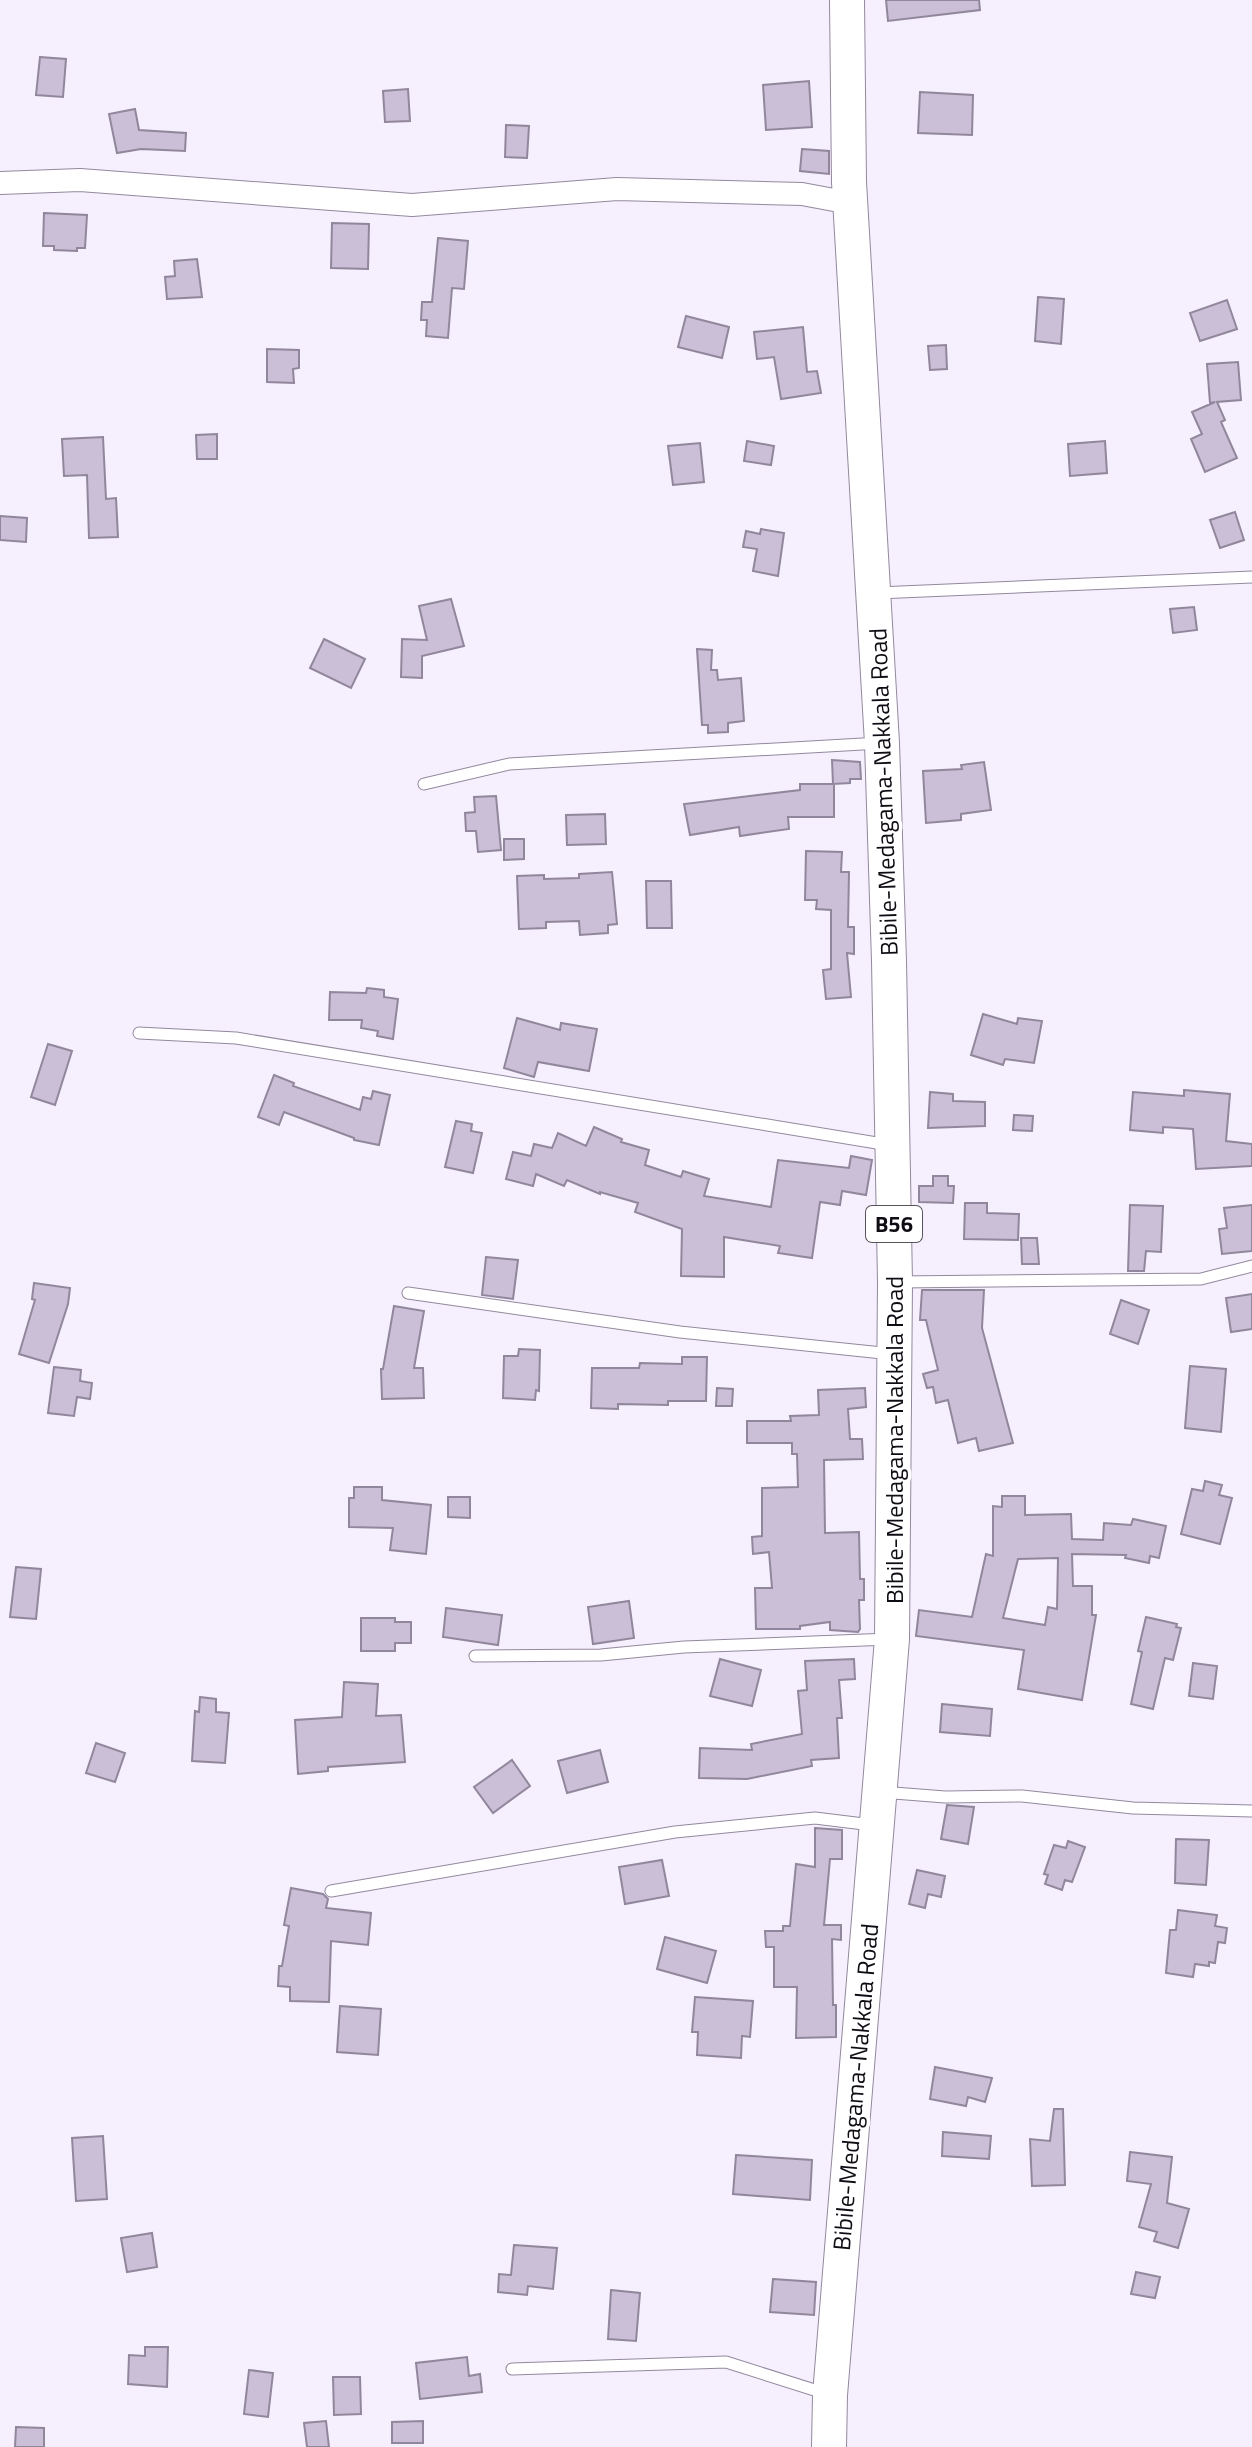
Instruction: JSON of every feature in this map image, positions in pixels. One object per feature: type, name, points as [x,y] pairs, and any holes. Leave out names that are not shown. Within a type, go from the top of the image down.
[{"type":"main road","name":"Bibile-Medagama-Nakkala Road","points":[[829,2447],[830,2395],[892,1639],[895,1282],[882,743],[850,203],[847,0]]},
{"type":"street","points":[[0,183],[80,180],[412,205],[617,189],[802,194],[850,203]]},
{"type":"lane","points":[[875,593],[1252,577]]},
{"type":"lane","points":[[424,784],[509,764],[882,743]]},
{"type":"lane","points":[[139,1033],[251,1040],[893,1146]]},
{"type":"lane","points":[[895,1282],[1201,1279],[1252,1266]]},
{"type":"lane","points":[[408,1293],[680,1332],[893,1354]]},
{"type":"lane","points":[[475,1656],[601,1655],[684,1647],[892,1639]]},
{"type":"lane","points":[[881,1792],[945,1797],[1022,1796],[1133,1808],[1252,1811]]},
{"type":"lane","points":[[331,1891],[675,1832],[815,1818],[877,1825]]},
{"type":"lane","points":[[512,2369],[726,2362],[830,2395]]},
{"type":"building","points":[[886,0],[979,0],[980,10],[888,21]]},
{"type":"building","points":[[40,57],[66,59],[63,97],[36,95]]},
{"type":"building","points":[[809,81],[812,127],[766,130],[763,85]]},
{"type":"building","points":[[408,89],[410,121],[385,122],[383,91]]},
{"type":"building","points":[[920,92],[973,95],[972,135],[918,133]]},
{"type":"building","points":[[135,109],[139,130],[186,133],[185,151],[141,149],[117,153],[109,114]]},
{"type":"building","points":[[506,125],[529,126],[527,158],[505,157]]},
{"type":"building","points":[[802,149],[829,151],[829,174],[800,171]]},
{"type":"building","points":[[44,213],[87,215],[85,248],[77,248],[77,251],[54,250],[54,246],[43,246]]},
{"type":"building","points":[[332,223],[369,224],[368,269],[331,268]]},
{"type":"building","points":[[438,238],[468,241],[464,289],[452,288],[448,338],[426,336],[427,320],[421,320],[422,302],[432,302]]},
{"type":"building","points":[[197,259],[202,297],[167,299],[165,277],[175,276],[174,261]]},
{"type":"building","points":[[1038,297],[1064,299],[1061,344],[1035,341]]},
{"type":"building","points":[[1227,300],[1237,329],[1200,341],[1190,313]]},
{"type":"building","points":[[686,316],[729,327],[722,358],[678,347]]},
{"type":"building","points":[[803,327],[807,372],[817,371],[821,393],[781,399],[774,357],[757,359],[754,332]]},
{"type":"building","points":[[946,345],[947,369],[930,370],[928,346]]},
{"type":"building","points":[[267,349],[299,350],[299,368],[293,369],[294,383],[267,382]]},
{"type":"building","points":[[1238,362],[1241,400],[1217,402],[1225,420],[1221,422],[1237,458],[1205,472],[1191,439],[1202,434],[1192,412],[1215,402],[1210,403],[1207,364]]},
{"type":"building","points":[[217,434],[217,459],[197,459],[196,435]]},
{"type":"building","points":[[103,437],[106,499],[116,498],[118,537],[89,538],[87,475],[64,476],[62,439]]},
{"type":"building","points":[[747,441],[774,446],[771,465],[744,461]]},
{"type":"building","points":[[1105,441],[1107,473],[1070,476],[1068,444]]},
{"type":"building","points":[[700,443],[704,482],[673,485],[668,446]]},
{"type":"building","points":[[1235,512],[1244,540],[1220,548],[1210,520]]},
{"type":"building","points":[[0,516],[27,518],[26,542],[0,540]]},
{"type":"building","points":[[761,529],[784,533],[778,576],[753,571],[757,549],[743,547],[746,531],[760,534]]},
{"type":"building","points":[[451,599],[464,646],[422,656],[422,678],[401,677],[402,639],[427,640],[419,606]]},
{"type":"building","points":[[1194,607],[1197,630],[1173,633],[1170,609]]},
{"type":"building","points":[[324,639],[365,659],[351,688],[310,668]]},
{"type":"building","points":[[697,649],[712,650],[711,670],[717,670],[718,680],[741,678],[744,721],[728,723],[728,732],[708,733],[708,725],[702,725]]},
{"type":"building","points":[[832,760],[860,762],[861,779],[833,784]]},
{"type":"building","points":[[984,762],[991,810],[961,814],[961,820],[926,823],[923,771],[962,769],[961,765]]},
{"type":"building","points":[[800,784],[834,784],[834,817],[788,817],[789,829],[740,836],[739,827],[690,835],[684,804],[800,790]]},
{"type":"building","points":[[496,796],[501,850],[478,852],[476,831],[466,831],[465,813],[475,812],[474,797]]},
{"type":"building","points":[[605,814],[606,844],[567,845],[566,815]]},
{"type":"building","points":[[504,839],[524,839],[524,859],[504,860]]},
{"type":"building","points":[[806,851],[842,852],[841,872],[849,872],[848,927],[854,927],[854,954],[847,953],[851,997],[826,999],[823,970],[831,969],[831,910],[816,909],[817,900],[805,900]]},
{"type":"building","points":[[612,872],[617,924],[608,925],[608,933],[580,935],[579,921],[546,922],[546,928],[519,929],[517,876],[579,878],[579,874]]},
{"type":"building","points":[[646,881],[671,881],[672,928],[647,928]]},
{"type":"building","points":[[367,988],[384,990],[384,997],[398,999],[393,1039],[377,1036],[378,1031],[361,1028],[362,1020],[329,1020],[330,992],[366,993]]},
{"type":"building","points":[[983,1014],[1017,1024],[1018,1018],[1042,1021],[1034,1063],[1005,1059],[1003,1065],[971,1055]]},
{"type":"building","points":[[517,1018],[560,1030],[561,1023],[597,1029],[589,1071],[538,1062],[534,1077],[504,1068]]},
{"type":"building","points":[[48,1044],[72,1051],[55,1105],[31,1097]]},
{"type":"building","points":[[274,1075],[294,1083],[293,1086],[360,1110],[363,1097],[371,1099],[373,1091],[390,1095],[379,1145],[354,1140],[284,1112],[279,1125],[258,1117]]},
{"type":"building","points":[[1184,1090],[1230,1094],[1226,1141],[1252,1144],[1252,1166],[1196,1169],[1193,1129],[1163,1127],[1163,1133],[1130,1130],[1133,1092],[1184,1096]]},
{"type":"building","points":[[930,1092],[953,1094],[953,1101],[985,1102],[985,1126],[928,1128]]},
{"type":"building","points":[[1014,1115],[1033,1116],[1032,1131],[1013,1130]]},
{"type":"building","points":[[456,1121],[472,1124],[471,1131],[482,1133],[473,1173],[445,1167]]},
{"type":"building","points":[[594,1127],[622,1139],[621,1142],[649,1150],[645,1165],[681,1177],[683,1171],[709,1179],[704,1196],[771,1207],[778,1160],[849,1168],[851,1156],[872,1160],[866,1195],[842,1191],[840,1205],[820,1202],[812,1258],[778,1253],[780,1246],[724,1237],[724,1277],[681,1276],[682,1229],[635,1212],[638,1203],[600,1194],[567,1180],[564,1186],[536,1174],[533,1186],[506,1179],[513,1152],[531,1156],[534,1144],[552,1148],[558,1133],[586,1146]]},
{"type":"building","points":[[933,1176],[948,1176],[948,1186],[954,1186],[953,1203],[919,1202],[919,1186],[933,1186]]},
{"type":"building","points":[[965,1203],[987,1203],[987,1213],[1019,1214],[1018,1240],[964,1239]]},
{"type":"building","points":[[1130,1205],[1163,1206],[1161,1252],[1146,1251],[1144,1271],[1128,1271]]},
{"type":"building","points":[[1252,1205],[1252,1251],[1222,1254],[1219,1229],[1227,1228],[1224,1208]]},
{"type":"building","points":[[1021,1238],[1037,1238],[1039,1264],[1022,1264]]},
{"type":"building","points":[[486,1257],[518,1260],[513,1299],[482,1295]]},
{"type":"building","points":[[34,1283],[70,1288],[49,1363],[19,1354],[35,1300],[32,1299]]},
{"type":"building","points":[[922,1290],[984,1290],[982,1328],[1013,1443],[979,1451],[976,1438],[958,1443],[948,1400],[936,1403],[933,1387],[927,1388],[923,1374],[938,1370],[926,1320],[920,1320]]},
{"type":"building","points":[[1252,1294],[1252,1329],[1231,1332],[1226,1298]]},
{"type":"building","points":[[1121,1300],[1149,1310],[1138,1344],[1110,1334]]},
{"type":"building","points":[[394,1306],[424,1311],[414,1368],[423,1368],[424,1398],[382,1399],[381,1369]]},
{"type":"building","points":[[519,1349],[540,1350],[539,1391],[536,1390],[535,1400],[503,1398],[504,1356],[518,1356]]},
{"type":"building","points":[[682,1357],[707,1357],[706,1401],[668,1401],[668,1405],[618,1404],[618,1409],[591,1408],[592,1368],[639,1368],[640,1363],[682,1364]]},
{"type":"building","points":[[1190,1366],[1226,1369],[1221,1432],[1185,1428]]},
{"type":"building","points":[[54,1367],[81,1370],[80,1381],[92,1383],[90,1399],[77,1397],[74,1416],[48,1413]]},
{"type":"building","points":[[717,1388],[733,1389],[732,1406],[716,1406]]},
{"type":"building","points":[[865,1388],[866,1407],[848,1409],[850,1439],[862,1439],[863,1459],[824,1460],[825,1533],[859,1532],[860,1579],[864,1579],[864,1600],[859,1600],[860,1629],[858,1632],[830,1630],[830,1622],[800,1626],[800,1629],[756,1629],[755,1588],[772,1588],[769,1552],[753,1554],[752,1537],[762,1536],[762,1488],[798,1487],[797,1454],[792,1454],[792,1443],[747,1443],[747,1421],[791,1421],[790,1416],[819,1415],[818,1390]]},
{"type":"building","points":[[1205,1481],[1222,1485],[1219,1495],[1232,1498],[1220,1544],[1181,1534],[1192,1489],[1203,1491]]},
{"type":"building","points":[[354,1487],[382,1487],[382,1500],[431,1505],[426,1554],[390,1550],[393,1528],[349,1527],[349,1498],[354,1498]]},
{"type":"building","points":[[1002,1496],[1025,1496],[1025,1515],[1071,1514],[1072,1539],[1103,1540],[1104,1523],[1131,1525],[1133,1519],[1166,1526],[1159,1558],[1150,1556],[1149,1563],[1125,1558],[1126,1555],[1072,1554],[1073,1586],[1092,1586],[1092,1615],[1096,1615],[1082,1700],[1018,1689],[1024,1650],[916,1636],[919,1610],[972,1617],[986,1554],[993,1556],[993,1506],[1002,1507]],"holes":[[[1058,1558],[1057,1609],[1048,1607],[1045,1625],[1003,1618],[1018,1559]]]},
{"type":"building","points":[[448,1497],[470,1497],[470,1518],[448,1517]]},
{"type":"building","points":[[16,1567],[41,1569],[36,1619],[10,1617]]},
{"type":"building","points":[[629,1601],[634,1638],[593,1644],[588,1607]]},
{"type":"building","points":[[446,1608],[502,1615],[498,1645],[443,1637]]},
{"type":"building","points":[[1146,1617],[1177,1624],[1176,1627],[1181,1628],[1173,1660],[1165,1658],[1153,1709],[1131,1704]]},
{"type":"building","points":[[361,1618],[395,1618],[395,1622],[411,1622],[411,1643],[395,1643],[395,1651],[361,1651]]},
{"type":"building","points":[[720,1659],[761,1670],[752,1706],[710,1696]]},
{"type":"building","points":[[854,1659],[855,1679],[839,1680],[842,1718],[837,1718],[839,1758],[811,1760],[812,1766],[747,1779],[699,1778],[700,1748],[752,1750],[751,1744],[802,1734],[798,1691],[807,1690],[805,1661]]},
{"type":"building","points":[[1193,1663],[1217,1666],[1213,1699],[1189,1696]]},
{"type":"building","points":[[344,1682],[378,1684],[376,1716],[401,1715],[405,1762],[328,1767],[328,1771],[298,1774],[295,1720],[342,1717]]},
{"type":"building","points":[[200,1697],[216,1699],[216,1712],[229,1713],[225,1763],[192,1761],[195,1711],[199,1712]]},
{"type":"building","points":[[942,1704],[992,1709],[990,1736],[940,1732]]},
{"type":"building","points":[[96,1743],[125,1753],[115,1782],[86,1773]]},
{"type":"building","points":[[600,1750],[608,1782],[567,1793],[558,1761]]},
{"type":"building","points":[[512,1760],[530,1786],[493,1813],[474,1787]]},
{"type":"building","points":[[947,1805],[974,1807],[968,1844],[941,1839]]},
{"type":"building","points":[[815,1828],[842,1830],[842,1859],[830,1859],[824,1925],[841,1925],[841,1940],[832,1939],[836,2037],[796,2038],[797,1987],[774,1987],[774,1947],[766,1947],[765,1931],[783,1931],[783,1926],[790,1926],[796,1864],[815,1867]]},
{"type":"building","points":[[1176,1839],[1209,1840],[1206,1885],[1175,1883]]},
{"type":"building","points":[[1068,1841],[1085,1847],[1072,1882],[1065,1880],[1062,1890],[1045,1884],[1048,1875],[1044,1874],[1054,1845],[1066,1848]]},
{"type":"building","points":[[662,1860],[669,1896],[625,1904],[619,1867]]},
{"type":"building","points":[[917,1870],[945,1876],[941,1897],[928,1894],[925,1908],[909,1904]]},
{"type":"building","points":[[291,1888],[323,1894],[328,1899],[326,1908],[371,1913],[368,1945],[331,1941],[329,2002],[290,2001],[290,1987],[278,1986],[279,1966],[282,1966],[289,1926],[284,1925]]},
{"type":"building","points":[[1178,1910],[1217,1915],[1215,1926],[1227,1928],[1225,1943],[1218,1942],[1215,1963],[1209,1962],[1209,1966],[1195,1964],[1193,1977],[1166,1973],[1170,1930],[1176,1930]]},
{"type":"building","points":[[665,1937],[716,1951],[707,1983],[657,1969]]},
{"type":"building","points":[[695,1997],[753,2001],[750,2037],[742,2036],[741,2058],[697,2055],[698,2032],[692,2032]]},
{"type":"building","points":[[340,2006],[381,2009],[378,2055],[337,2052]]},
{"type":"building","points":[[935,2067],[992,2078],[985,2102],[968,2097],[966,2106],[930,2099]]},
{"type":"building","points":[[1054,2109],[1063,2109],[1065,2185],[1032,2186],[1030,2139],[1050,2141]]},
{"type":"building","points":[[943,2132],[991,2136],[989,2159],[942,2156]]},
{"type":"building","points":[[103,2136],[107,2199],[76,2201],[72,2138]]},
{"type":"building","points":[[1130,2152],[1172,2157],[1167,2203],[1189,2209],[1178,2248],[1154,2241],[1157,2232],[1139,2227],[1151,2184],[1127,2181]]},
{"type":"building","points":[[736,2155],[812,2160],[810,2200],[733,2194]]},
{"type":"building","points":[[152,2233],[157,2267],[127,2272],[121,2238]]},
{"type":"building","points":[[514,2245],[557,2248],[553,2289],[528,2286],[527,2295],[498,2292],[499,2274],[511,2275]]},
{"type":"building","points":[[1136,2272],[1160,2277],[1155,2298],[1131,2294]]},
{"type":"building","points":[[773,2279],[816,2282],[814,2315],[770,2312]]},
{"type":"building","points":[[611,2290],[640,2293],[636,2341],[608,2339]]},
{"type":"building","points":[[145,2347],[168,2347],[167,2387],[128,2384],[129,2355],[145,2356]]},
{"type":"building","points":[[467,2357],[469,2376],[480,2374],[482,2392],[420,2399],[416,2363]]},
{"type":"building","points":[[249,2370],[273,2373],[268,2417],[244,2414]]},
{"type":"building","points":[[333,2377],[360,2377],[361,2414],[334,2415]]},
{"type":"building","points":[[326,2421],[329,2447],[307,2447],[304,2423]]},
{"type":"building","points":[[423,2421],[423,2443],[392,2443],[392,2422]]},
{"type":"building","points":[[16,2427],[44,2428],[44,2447],[15,2447]]}]
